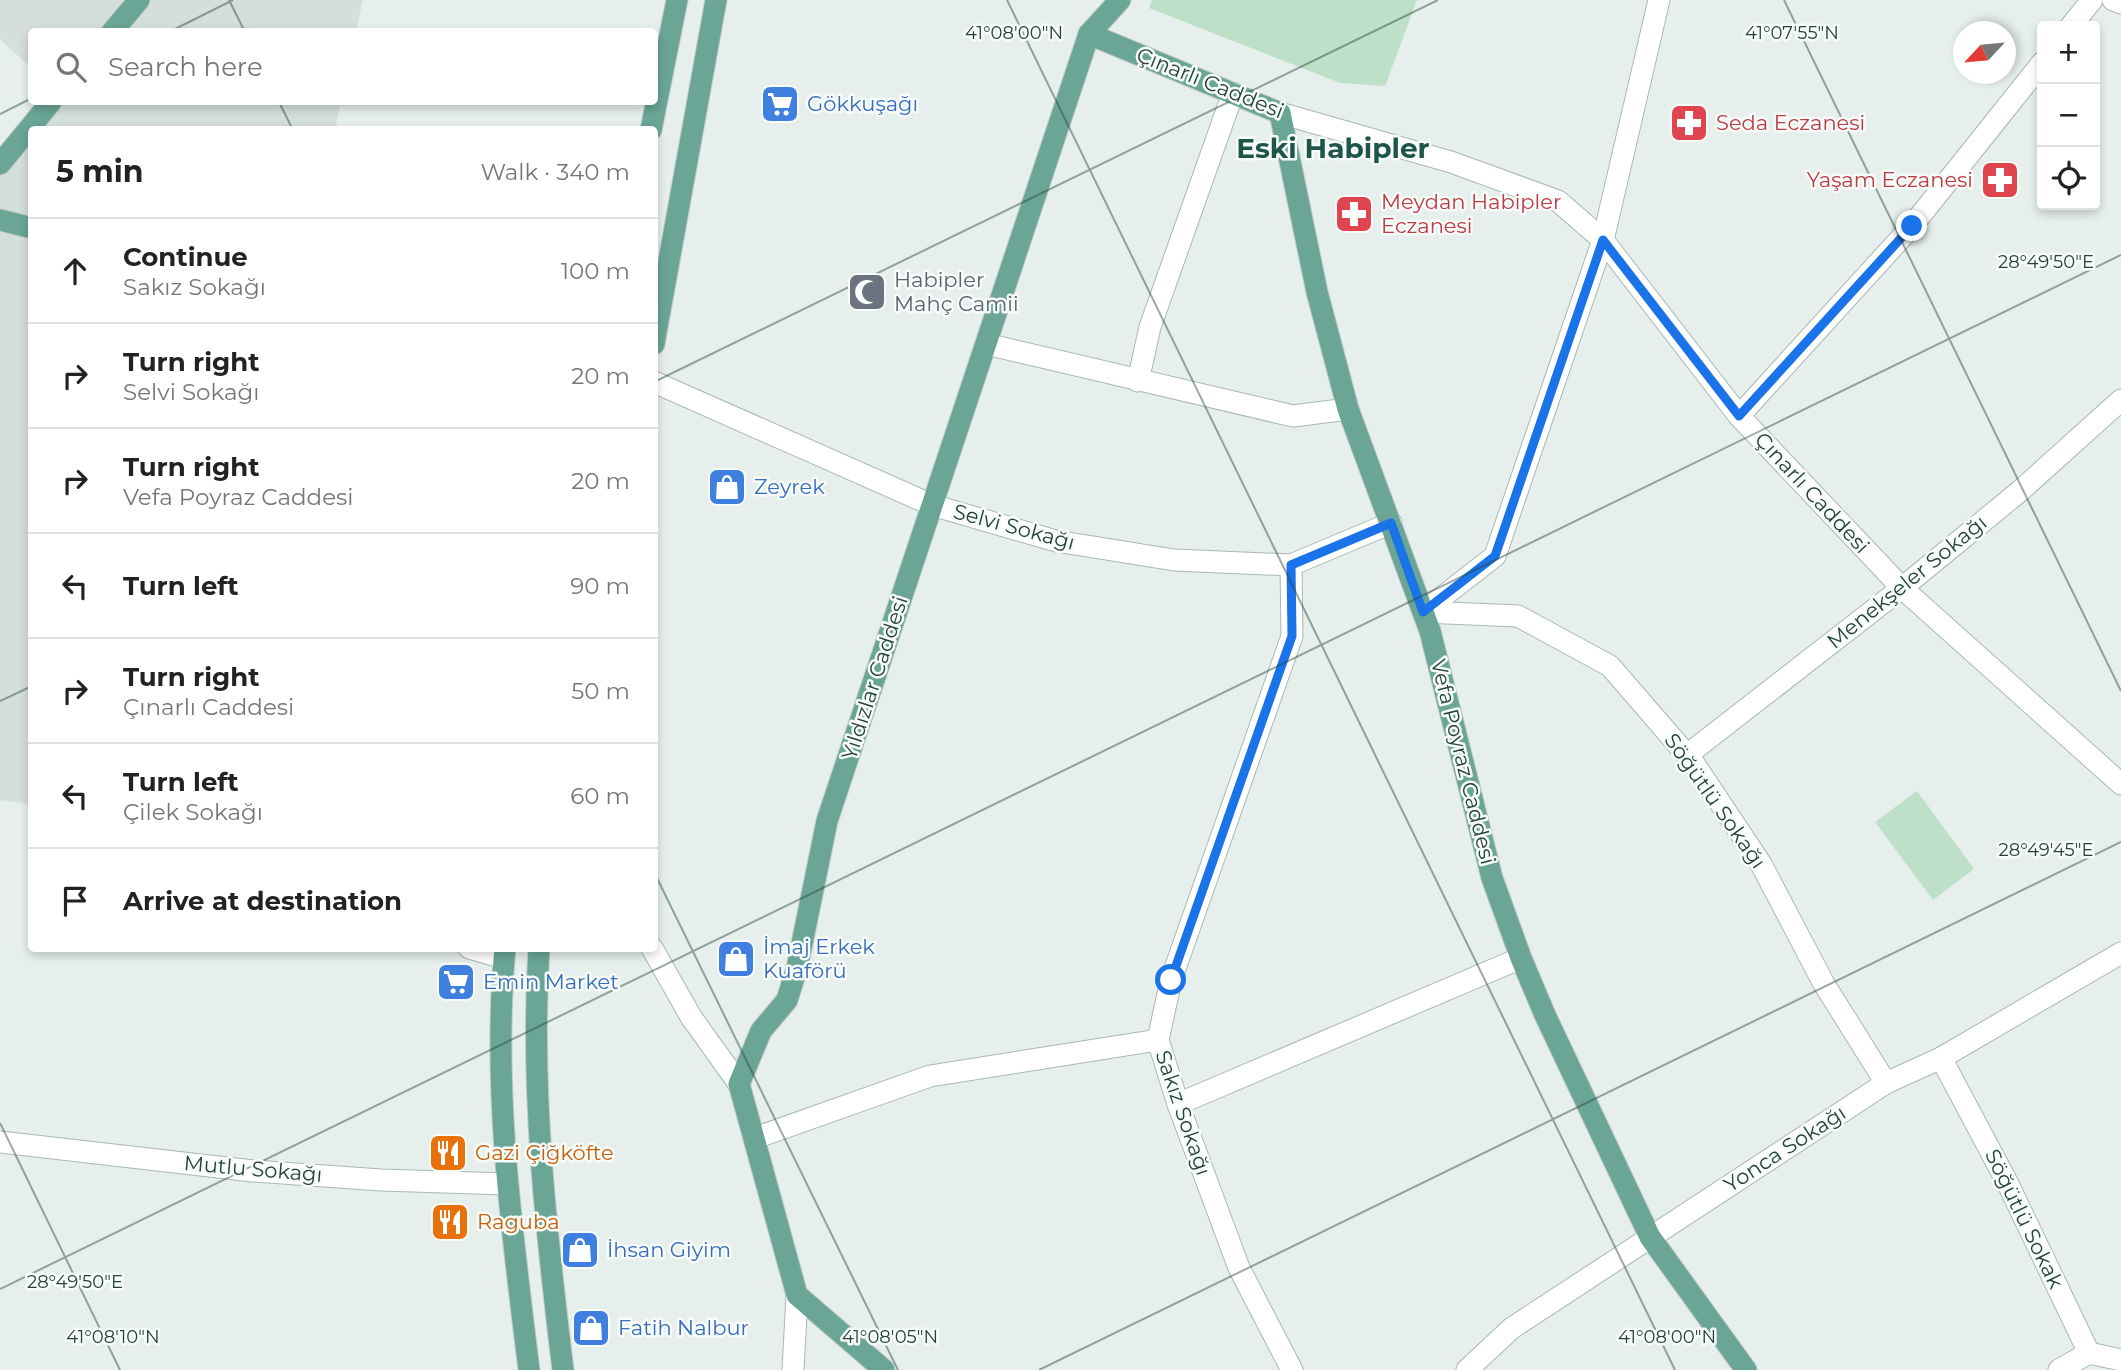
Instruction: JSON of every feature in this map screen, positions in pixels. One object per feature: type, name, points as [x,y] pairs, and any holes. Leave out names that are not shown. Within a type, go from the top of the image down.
[{"type":"main road","points":[[115,28],[139,0]]},
{"type":"main road","points":[[658,95],[677,0]]},
{"type":"main road","points":[[658,322],[716,0]]},
{"type":"main road","name":"Yıldızlar Caddesi","points":[[739,1084],[761,1031],[787,1000],[797,968],[827,821],[1089,34],[1120,0]]},
{"type":"main road","name":"Çınarlı Caddesi","points":[[1089,34],[1280,113]]},
{"type":"main road","points":[[31,126],[49,105]]},
{"type":"main road","points":[[652,126],[656,105]]},
{"type":"main road","name":"Vefa Poyraz Caddesi","points":[[1280,113],[1317,292],[1348,409],[1430,631],[1492,878],[1521,958],[1545,1015],[1650,1237],[1746,1370]]},
{"type":"main road","points":[[0,164],[28,130]]},
{"type":"main road","points":[[0,220],[28,227]]},
{"type":"main road","points":[[539,952],[535,1013],[541,1169],[563,1370]]},
{"type":"main road","points":[[505,953],[501,1051],[507,1184],[529,1370]]},
{"type":"main road","points":[[739,1084],[797,1295],[884,1370]]},
{"type":"street","points":[[1423,612],[1495,556],[1603,240],[1658,0]]},
{"type":"street","points":[[2075,21],[2092,0]]},
{"type":"street","points":[[2113,0],[2121,3]]},
{"type":"street","points":[[1739,416],[1912,226],[2037,69]]},
{"type":"street","points":[[1138,381],[1150,327],[1233,93]]},
{"type":"street","name":"Çınarlı Caddesi","points":[[1280,113],[1451,162],[1558,201],[1603,240],[1739,416],[1902,588],[2120,781]]},
{"type":"street","points":[[985,344],[1293,416],[1348,409]]},
{"type":"street","name":"Selvi Sokağı","points":[[658,384],[932,505],[1069,543],[1174,560],[1291,565],[1391,523]]},
{"type":"street","name":"Menekşeler Sokağı","points":[[1687,755],[1902,588],[2020,491],[2121,400]]},
{"type":"street","name":"Sakız Sokağı","points":[[1291,565],[1292,636],[1171,980],[1158,1040],[1178,1104],[1239,1268],[1292,1370]]},
{"type":"street","name":"Söğütlü Sokağı","points":[[1423,612],[1518,616],[1610,666],[1687,755],[1761,864],[1824,984],[1886,1083]]},
{"type":"street","points":[[654,952],[691,1017],[739,1084]]},
{"type":"street","name":"Yonca Sokağı","points":[[1467,1370],[1512,1328],[1886,1083],[1941,1058],[2121,953]]},
{"type":"street","points":[[1178,1104],[1521,958]]},
{"type":"street","points":[[755,1138],[930,1076],[1158,1040]]},
{"type":"street","name":"Söğütlü Sokak","points":[[1941,1058],[2008,1184],[2090,1353]]},
{"type":"street","name":"Mutlu Sokağı","points":[[0,1142],[253,1171],[381,1180],[507,1184]]},
{"type":"street","points":[[793,1370],[797,1295]]},
{"type":"street","points":[[2059,1370],[2090,1353],[2121,1360]]},
{"type":"shaded area","points":[[0,0],[363,0],[357,28],[28,28],[28,65],[0,39]]},
{"type":"shaded area","points":[[49,105],[340,105],[336,126],[32,126]]},
{"type":"shaded area","points":[[28,130],[28,804],[0,800],[0,165]]},
{"type":"green space","points":[[1152,0],[1417,0],[1385,86],[1340,83],[1149,8]]},
{"type":"green space","points":[[1917,791],[1974,869],[1933,900],[1875,822]]},
{"type":"place","name":"Gökkuşağı","points":[[780,104]]},
{"type":"place","name":"Seda Eczanesi","points":[[1689,123]]},
{"type":"place","name":"Yaşam Eczanesi","points":[[2000,180]]},
{"type":"place","name":"Meydan Habipler Eczanesi","points":[[1354,214]]},
{"type":"place","name":"Habipler Mahç Camii","points":[[867,292]]},
{"type":"place","name":"Zeyrek","points":[[727,487]]},
{"type":"place","name":"İmaj Erkek Kuaförü","points":[[736,959]]},
{"type":"place","name":"Emin Market","points":[[456,982]]},
{"type":"place","name":"Gazi Çiğköfte","points":[[448,1153]]},
{"type":"place","name":"Raguba","points":[[450,1222]]},
{"type":"place","name":"İhsan Giyim","points":[[580,1250]]},
{"type":"place","name":"Fatih Nalbur","points":[[591,1328]]},
{"type":"district","name":"Eski Habipler","points":[[1333,148]]},
{"type":"route","points":[[1171,980],[1292,636],[1291,565],[1391,523],[1423,612],[1495,556],[1603,240],[1739,416],[1842,306],[1912,226]]}]
